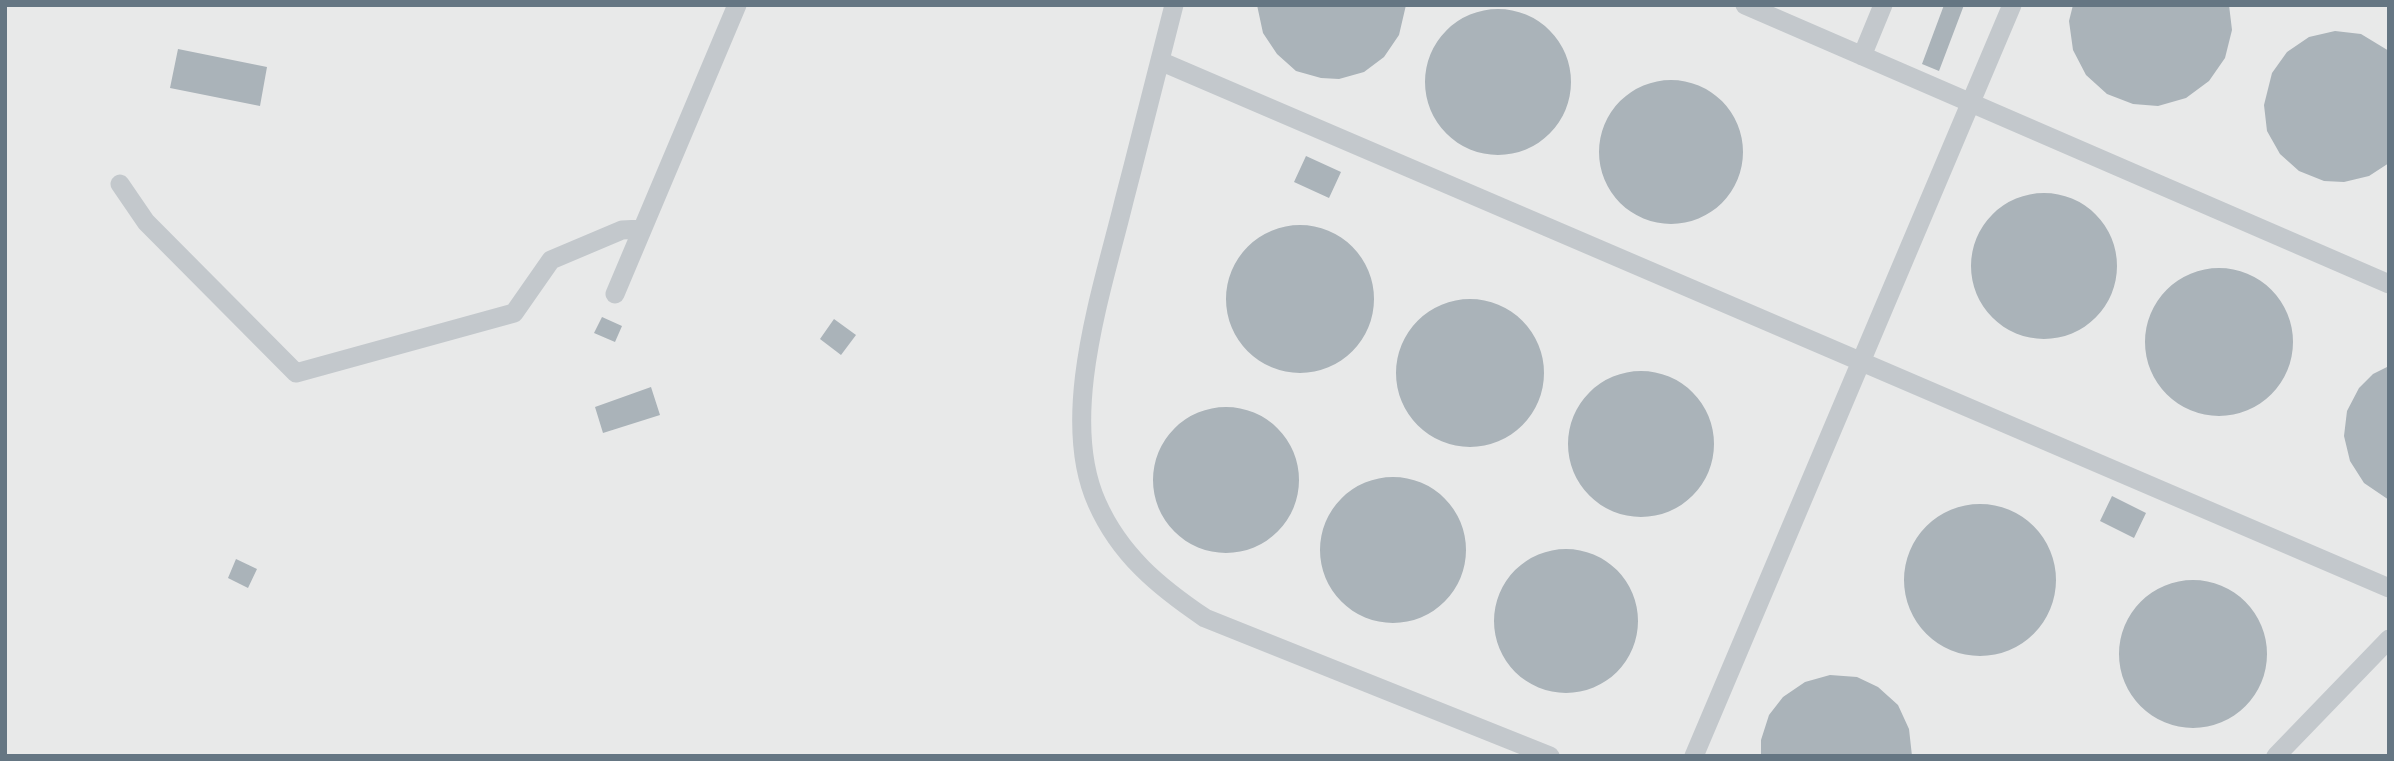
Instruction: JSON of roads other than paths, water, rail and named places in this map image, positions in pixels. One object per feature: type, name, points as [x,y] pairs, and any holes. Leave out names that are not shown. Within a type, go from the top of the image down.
[{"type":"lane","points":[[615,294],[737,5]]},
{"type":"lane","points":[[1174,5],[1092,330],[1083,397],[1083,447],[1096,502],[1124,550],[1163,589],[1205,618],[1550,756]]},
{"type":"lane","points":[[1745,5],[2389,284]]},
{"type":"lane","points":[[1862,56],[1883,5]]},
{"type":"lane","points":[[1694,756],[2012,5]]},
{"type":"lane","points":[[1160,61],[2389,588]]},
{"type":"lane","points":[[120,184],[146,222],[296,373],[514,313],[551,260],[622,230],[642,229]]},
{"type":"lane","points":[[2276,756],[2389,639]]}]
